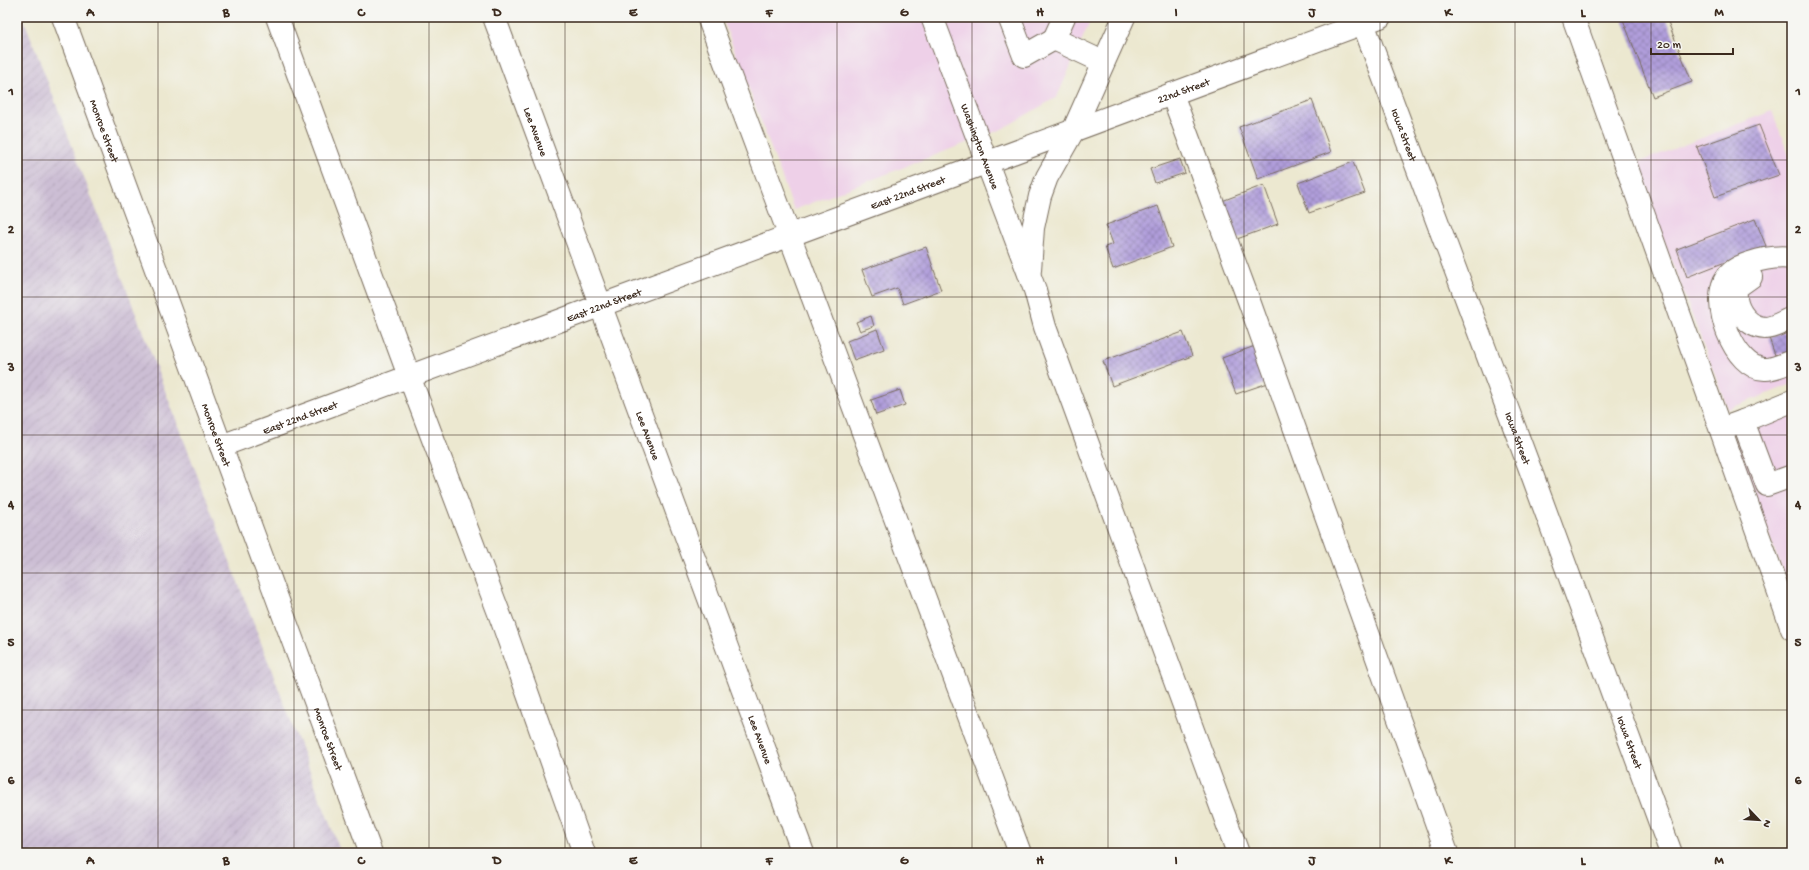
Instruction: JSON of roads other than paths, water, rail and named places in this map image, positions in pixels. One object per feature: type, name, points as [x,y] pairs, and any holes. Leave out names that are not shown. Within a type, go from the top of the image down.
[{"type":"street","name":"Monroe Street","points":[[62,17],[371,853]]},
{"type":"street","points":[[277,17],[409,376],[502,621],[584,853]]},
{"type":"street","name":"Lee Avenue","points":[[494,17],[803,853]]},
{"type":"street","points":[[708,17],[788,236],[1020,853]]},
{"type":"street","name":"Washington Avenue","points":[[932,17],[1029,276],[1047,334],[1238,853]]},
{"type":"street","points":[[1009,17],[1024,56],[1054,39],[1064,17]]},
{"type":"street","points":[[1029,276],[1033,228],[1040,196],[1047,177],[1073,131],[1124,17]]},
{"type":"street","points":[[1573,17],[1792,629]]},
{"type":"street","name":"22nd Street","points":[[987,162],[1372,20]]},
{"type":"street","name":"Iowa Street","points":[[1372,20],[1530,470],[1670,853]]},
{"type":"street","points":[[1054,39],[1103,62]]},
{"type":"street","points":[[1172,94],[1251,308],[1447,853]]},
{"type":"street","name":"East 22nd Street","points":[[221,446],[987,162]]},
{"type":"street","points":[[1792,258],[1778,256],[1762,259],[1737,268],[1726,278],[1721,289],[1720,303],[1724,321],[1731,340],[1741,357],[1752,366],[1765,370],[1792,361]]},
{"type":"street","points":[[1792,265],[1752,277],[1742,282],[1737,287],[1735,292],[1737,303],[1744,318],[1756,326],[1766,328],[1792,318]]},
{"type":"street","points":[[1720,429],[1792,401]]},
{"type":"street","points":[[1743,421],[1767,485],[1792,476]]}]
